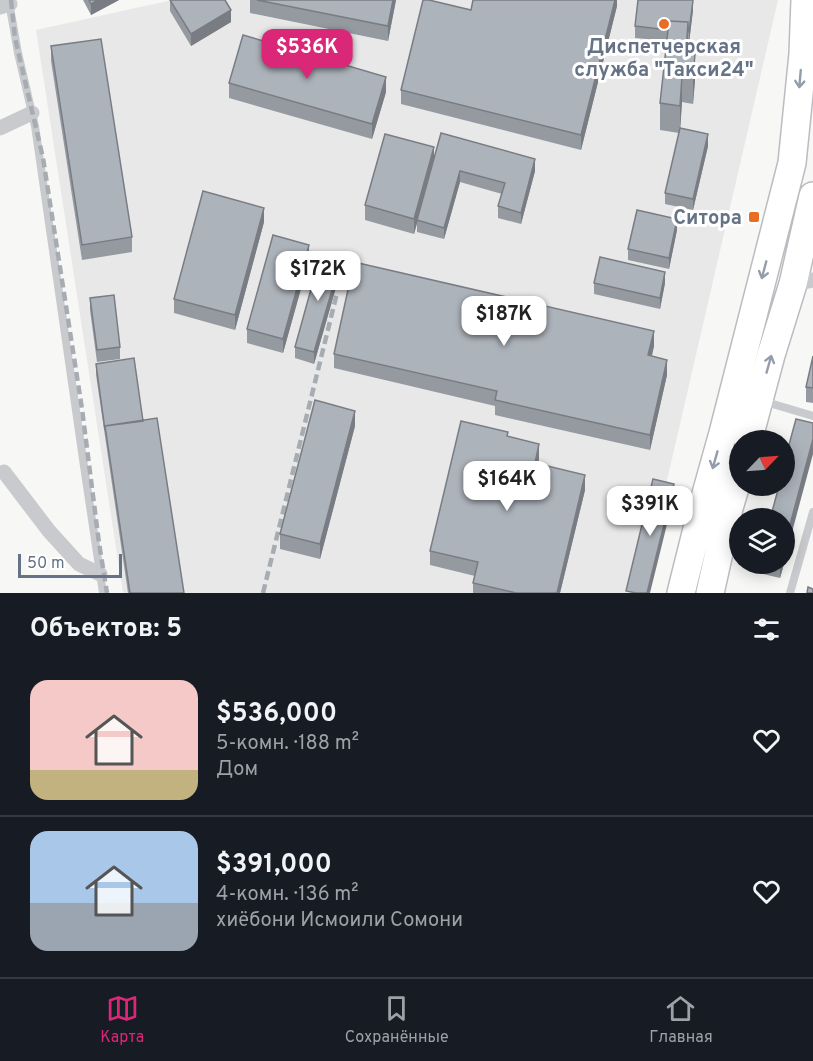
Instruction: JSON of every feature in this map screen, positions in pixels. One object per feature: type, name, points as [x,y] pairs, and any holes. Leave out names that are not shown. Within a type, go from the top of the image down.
[{"type":"highway","points":[[681,593],[792,164],[806,0]]},
{"type":"highway","points":[[751,430],[759,400],[803,282],[813,196]]},
{"type":"highway","points":[[712,591],[733,496]]},
{"type":"highway","points":[[704,501],[729,508]]},
{"type":"street","points":[[0,128],[32,113]]},
{"type":"street","points":[[4,472],[79,564],[100,574]]},
{"type":"lane","points":[[6,4],[35,126],[103,593]]},
{"type":"lane","points":[[759,400],[813,416]]},
{"type":"lane","points":[[790,593],[813,512]]},
{"type":"shaded area","points":[[172,0],[778,0],[641,593],[123,593],[36,30]]},
{"type":"building","points":[[170,0],[225,0],[231,10],[191,34]]},
{"type":"building","points":[[257,0],[393,0],[388,26]]},
{"type":"building","points":[[423,0],[471,10],[473,0],[615,0],[581,135],[401,90]]},
{"type":"building","points":[[638,0],[693,0],[689,32],[688,22],[669,21],[668,30],[635,26]]},
{"type":"building","points":[[669,21],[688,22],[686,53],[695,54],[693,77],[682,76],[680,106],[660,103]]},
{"type":"building","points":[[243,35],[386,77],[372,124],[229,83]]},
{"type":"building","points":[[101,39],[132,237],[82,245],[51,46]]},
{"type":"building","points":[[680,128],[708,134],[693,199],[665,193]]},
{"type":"building","points":[[441,133],[535,159],[521,213],[498,206],[505,183],[460,171],[444,228],[417,220]]},
{"type":"building","points":[[385,134],[434,147],[414,219],[365,205]]},
{"type":"building","points":[[203,191],[264,208],[235,315],[174,299]]},
{"type":"building","points":[[637,210],[677,219],[669,258],[628,249]]},
{"type":"building","points":[[273,235],[309,245],[283,339],[247,329]]},
{"type":"building","points":[[321,253],[341,259],[314,352],[295,347]]},
{"type":"building","points":[[600,257],[665,272],[660,298],[594,283]]},
{"type":"building","points":[[354,262],[654,331],[648,355],[667,360],[650,435],[495,400],[497,391],[334,354]]},
{"type":"building","points":[[114,295],[120,347],[97,350],[90,298]]},
{"type":"building","points":[[813,356],[813,388],[806,387]]},
{"type":"building","points":[[134,358],[143,421],[105,426],[105,430],[96,364]]},
{"type":"building","points":[[315,400],[355,411],[320,544],[280,534]]},
{"type":"building","points":[[157,418],[184,593],[130,593],[105,426]]},
{"type":"building","points":[[796,419],[813,423],[813,439],[794,508],[773,508],[776,496],[795,496],[795,430],[793,430]]},
{"type":"building","points":[[461,421],[508,432],[507,436],[539,444],[535,463],[585,475],[557,593],[516,593],[473,583],[478,562],[430,551]]},
{"type":"building","points":[[653,479],[674,484],[647,593],[636,593],[626,591]]},
{"type":"building","points":[[808,587],[813,589],[813,593],[807,593]]},
{"type":"railway","points":[[11,0],[15,38],[43,158],[82,409],[107,593]]},
{"type":"railway","points":[[263,593],[337,293]]},
{"type":"place","name":"Диспетчерская служба \"Такси24\"","points":[[664,24]]},
{"type":"place","name":"Ситора","points":[[754,217]]}]
